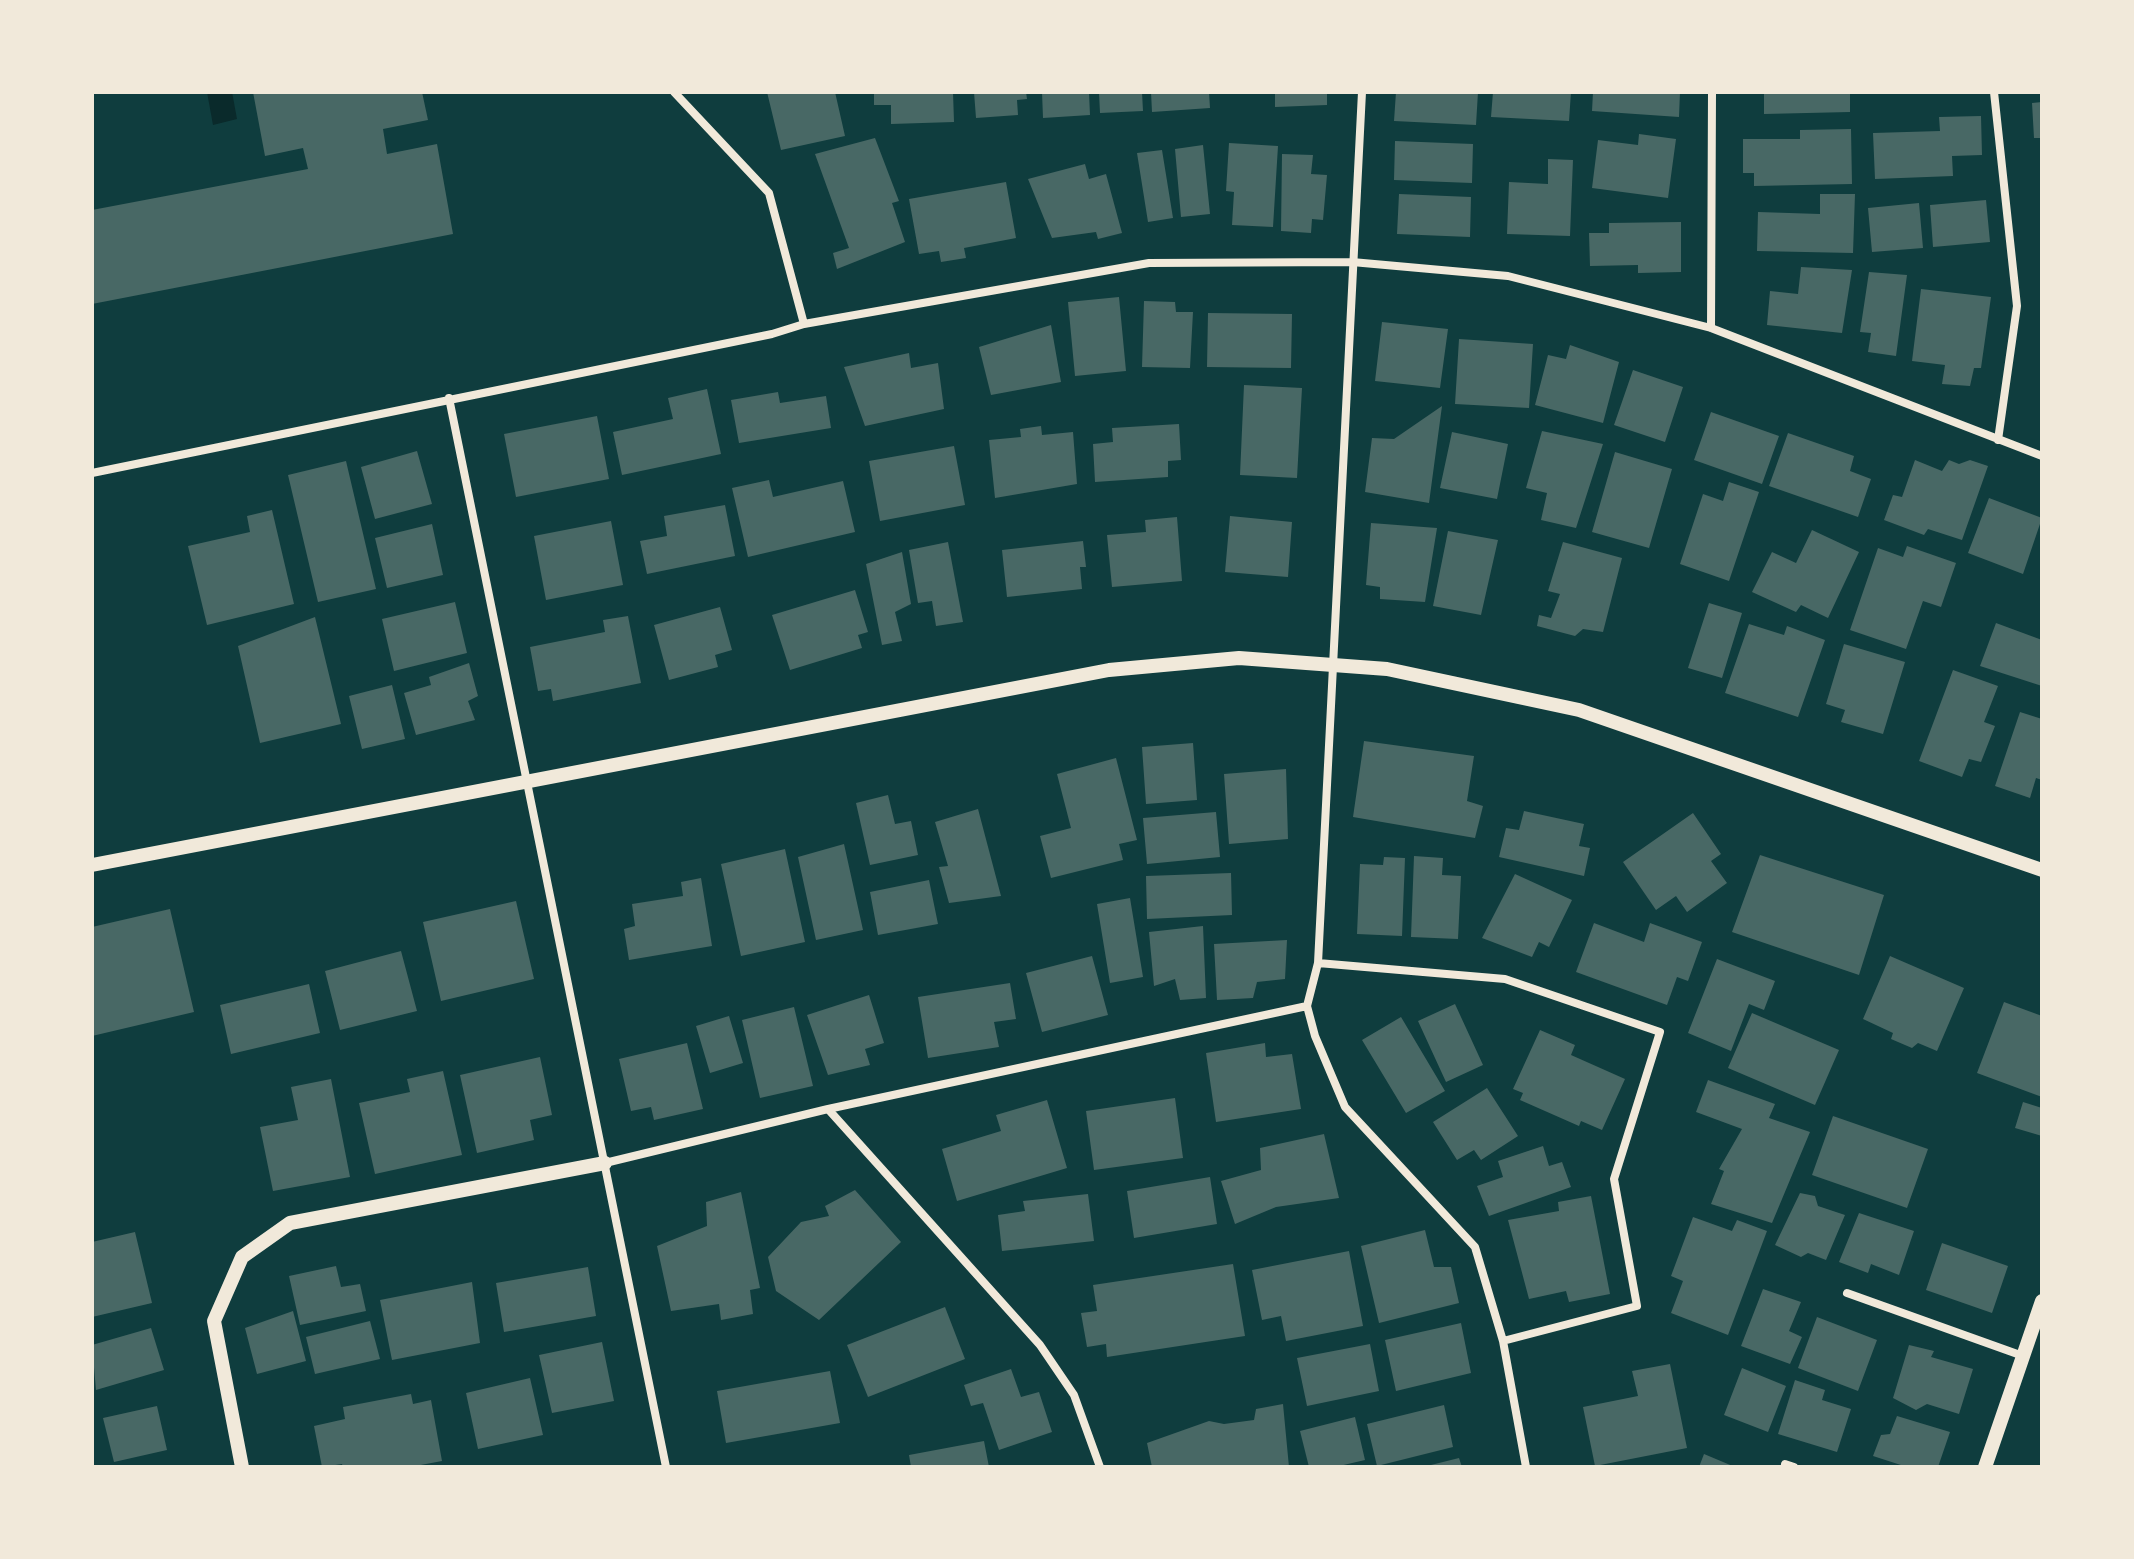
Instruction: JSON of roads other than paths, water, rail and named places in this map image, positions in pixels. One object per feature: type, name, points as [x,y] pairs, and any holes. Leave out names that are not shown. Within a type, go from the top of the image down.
[{"type":"street","points":[[674,92],[769,193],[804,324]]},
{"type":"street","points":[[1362,92],[1318,963],[1307,1006],[1315,1036],[1345,1107],[1475,1247],[1503,1341],[1526,1467]]},
{"type":"street","points":[[1711,328],[1712,92]]},
{"type":"street","points":[[1994,92],[2017,306],[1998,440]]},
{"type":"street","points":[[92,473],[772,334],[804,324],[1149,263],[1352,262],[1508,276],[1711,328],[2042,456]]},
{"type":"street","points":[[449,398],[666,1467]]},
{"type":"street","points":[[92,865],[1109,670],[1239,658],[1387,669],[1579,710],[2042,870]]},
{"type":"street","points":[[1318,963],[1505,979],[1660,1032],[1614,1179],[1637,1306],[1503,1341]]},
{"type":"street","points":[[242,1467],[214,1321],[242,1257],[290,1223],[605,1163],[828,1109],[1307,1006]]},
{"type":"street","points":[[828,1109],[1040,1345],[1074,1395],[1100,1467]]},
{"type":"street","points":[[1847,1293],[2023,1356]]},
{"type":"street","points":[[1985,1467],[2042,1301]]},
{"type":"water","points":[[207,92],[232,92],[237,119],[213,125]]}]
